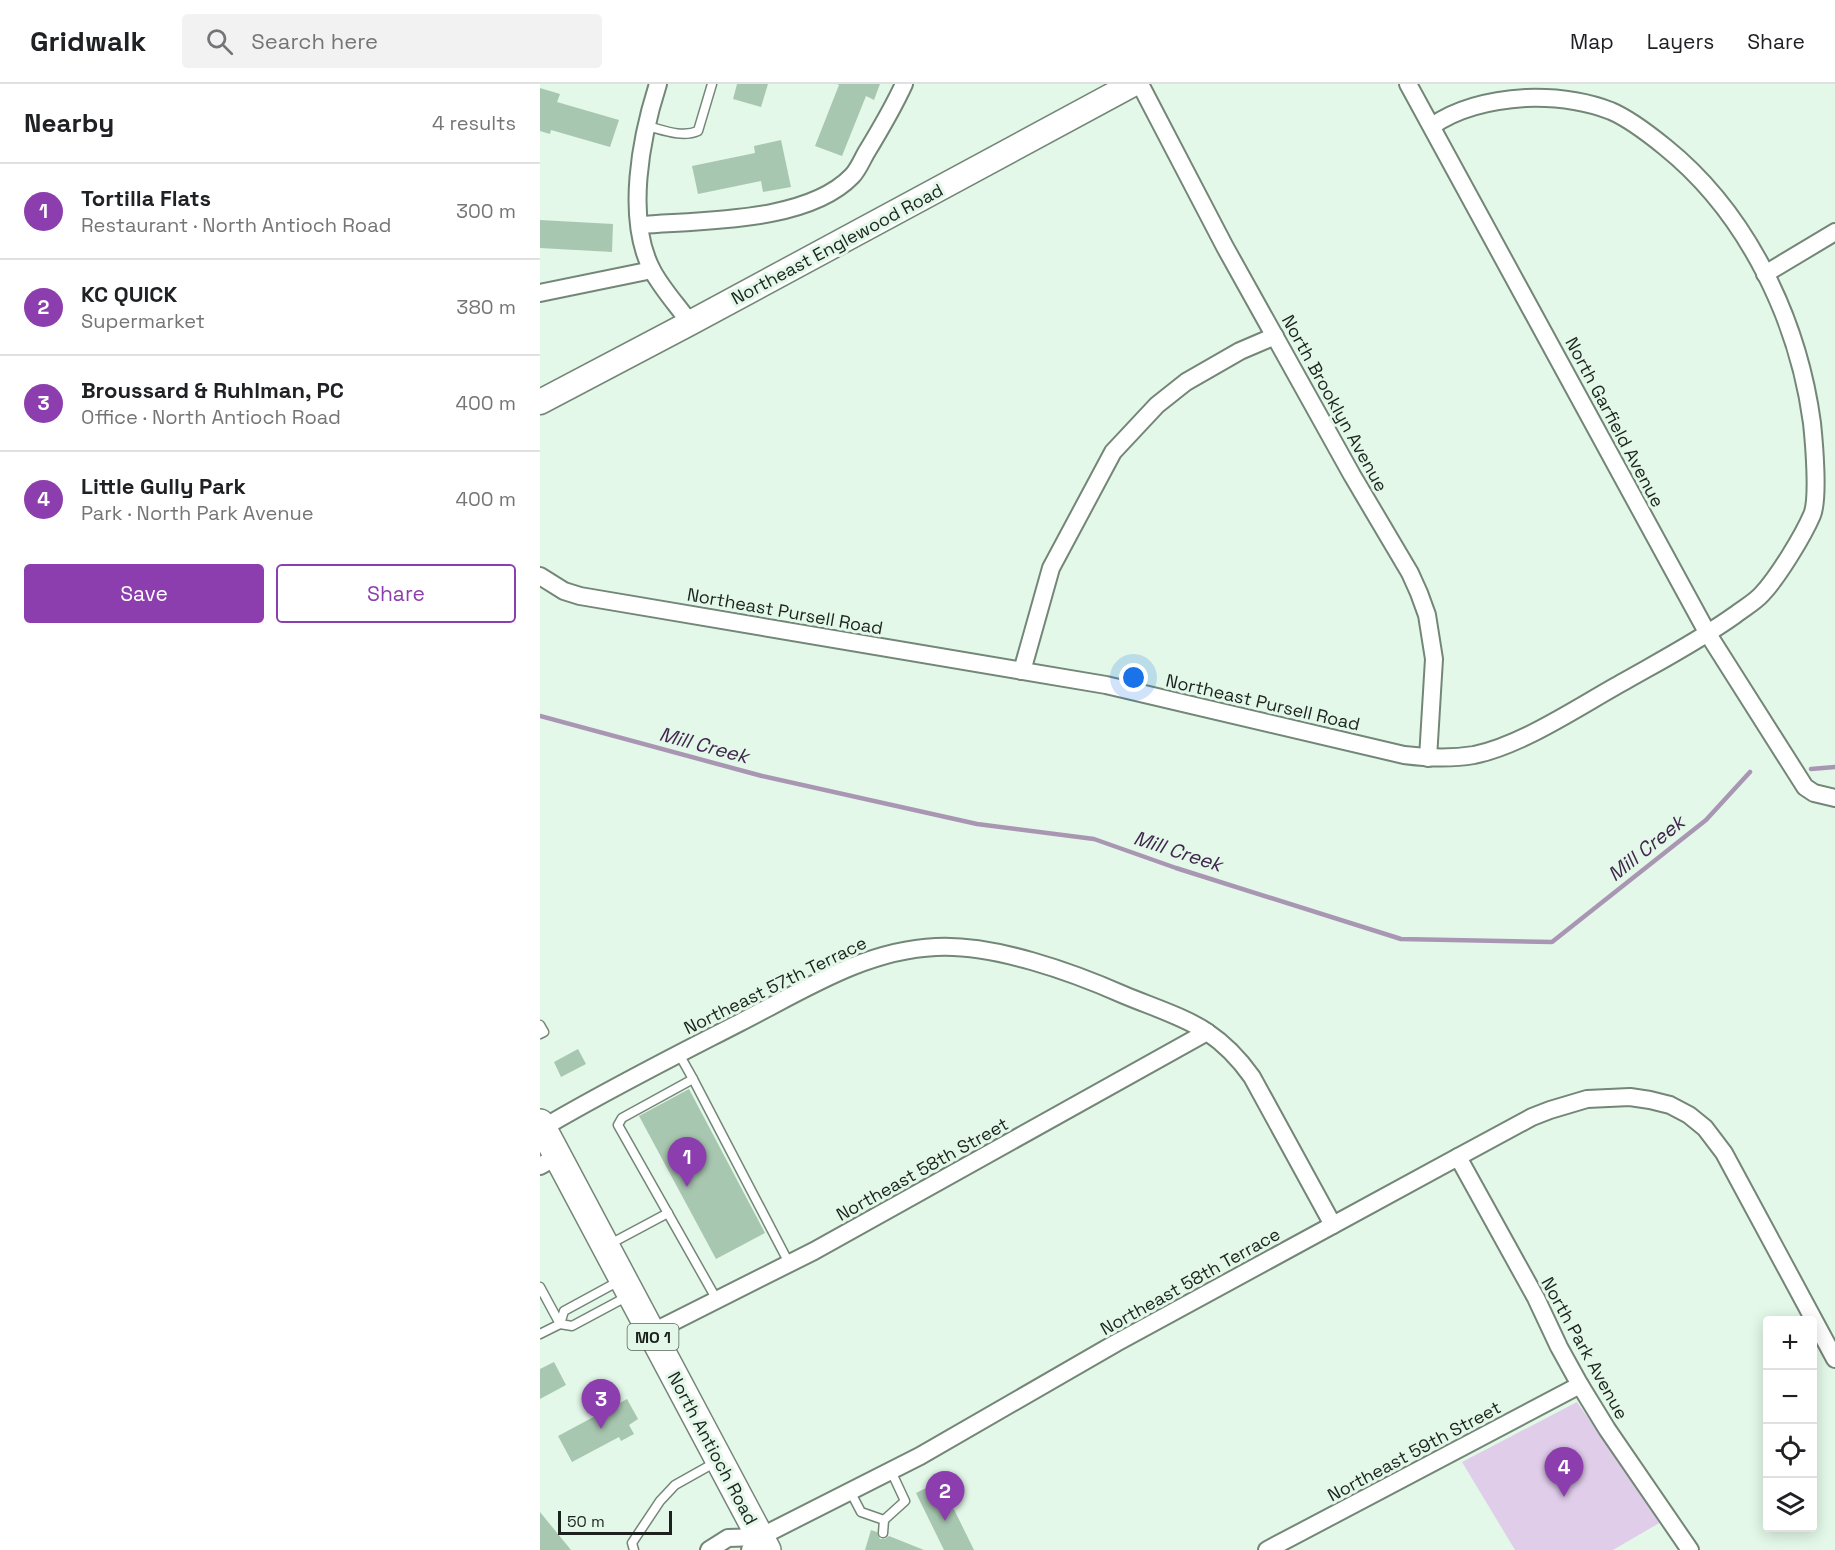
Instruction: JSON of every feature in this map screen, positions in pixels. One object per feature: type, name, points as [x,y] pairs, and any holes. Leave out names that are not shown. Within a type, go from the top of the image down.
[{"type":"main road","name":"Northeast Englewood Road","points":[[540,402],[1133,84]]},
{"type":"main road","name":"North Antioch Road","points":[[541,1126],[549,1161],[605,1247],[719,1460],[759,1546]]},
{"type":"street","points":[[658,84],[647,126],[637,195],[642,240],[652,270],[690,323]]},
{"type":"street","points":[[640,225],[769,214],[792,209],[834,190],[852,176],[892,110],[904,84]]},
{"type":"street","name":"North Brooklyn Avenue","points":[[1140,84],[1275,336],[1352,475],[1410,573],[1419,593],[1426,615],[1434,659],[1428,758]]},
{"type":"street","name":"North Garfield Avenue","points":[[1408,84],[1708,634],[1805,787],[1814,793],[1835,798]]},
{"type":"street","name":"Northeast Pursell Road","points":[[540,576],[564,591],[580,596],[1106,685],[1404,755],[1452,758],[1476,754],[1499,747],[1559,719],[1708,634],[1762,595],[1792,551],[1814,512],[1814,439],[1808,395],[1797,352],[1782,311],[1765,274],[1727,211],[1678,157],[1649,134],[1615,112],[1558,99],[1512,99],[1467,109],[1446,117],[1432,126]]},
{"type":"street","points":[[1765,274],[1835,232]]},
{"type":"street","points":[[540,293],[652,270]]},
{"type":"street","points":[[1022,671],[1051,568],[1113,452],[1157,405],[1186,382],[1240,351],[1275,336]]},
{"type":"street","name":"Northeast 57th Terrace","points":[[541,1126],[844,969],[867,960],[913,948],[937,946],[985,950],[1084,978],[1207,1032]]},
{"type":"street","points":[[1207,1032],[1239,1059],[1252,1077],[1333,1225]]},
{"type":"street","name":"Northeast 58th Street","points":[[651,1333],[789,1263],[1207,1032]]},
{"type":"street","name":"Northeast 58th Terrace","points":[[759,1546],[850,1491],[891,1471],[1116,1343],[1532,1117],[1587,1099],[1630,1096],[1670,1105],[1689,1115],[1713,1136],[1835,1359]]},
{"type":"street","name":"North Park Avenue","points":[[1458,1157],[1536,1298],[1580,1386],[1690,1550]]},
{"type":"street","name":"Northeast 59th Street","points":[[1267,1550],[1580,1386]]},
{"type":"street","points":[[709,1550],[728,1538],[759,1546]]},
{"type":"lane","points":[[647,126],[675,134],[692,134],[698,131],[712,84]]},
{"type":"lane","points":[[540,1025],[544,1032],[540,1034]]},
{"type":"lane","points":[[679,1054],[789,1263]]},
{"type":"lane","points":[[693,1079],[622,1118],[618,1125],[717,1300]]},
{"type":"lane","points":[[605,1247],[668,1213]]},
{"type":"lane","points":[[540,1287],[560,1324]]},
{"type":"lane","points":[[560,1324],[564,1311],[626,1287]]},
{"type":"lane","points":[[540,1334],[560,1324],[572,1326],[626,1287]]},
{"type":"lane","points":[[634,1550],[632,1543],[660,1501],[675,1485],[719,1460]]},
{"type":"lane","points":[[883,1533],[884,1520],[905,1502],[891,1471]]},
{"type":"lane","points":[[850,1491],[861,1512],[884,1520]]},
{"type":"shaded area","points":[[1577,1402],[1661,1522],[1613,1550],[1515,1550],[1462,1462]]},
{"type":"building","points":[[737,84],[768,84],[761,107],[733,99]]},
{"type":"building","points":[[837,84],[880,84],[874,100],[866,96],[842,156],[815,146],[839,85]]},
{"type":"building","points":[[540,88],[560,94],[557,102],[619,120],[610,147],[551,130],[550,134],[540,131]]},
{"type":"building","points":[[781,140],[791,187],[763,192],[761,181],[698,194],[692,166],[755,153],[754,146]]},
{"type":"building","points":[[540,220],[613,224],[612,252],[540,248]]},
{"type":"building","points":[[578,1049],[586,1064],[561,1077],[554,1062]]},
{"type":"building","points":[[689,1089],[765,1233],[716,1259],[639,1116]]},
{"type":"building","points":[[554,1362],[566,1385],[540,1399],[540,1369]]},
{"type":"building","points":[[627,1399],[638,1419],[629,1425],[634,1434],[621,1441],[619,1437],[572,1462],[558,1436]]},
{"type":"building","points":[[940,1481],[974,1550],[944,1550],[916,1493]]},
{"type":"building","points":[[540,1512],[571,1550],[540,1550]]},
{"type":"building","points":[[871,1530],[877,1532],[880,1539],[889,1536],[924,1550],[865,1550]]},
{"type":"waterway","name":"Mill Creek","points":[[540,716],[762,776],[977,824],[1094,839],[1176,868],[1401,939],[1552,942],[1706,820],[1750,772]]},
{"type":"waterway","name":"Mill Creek","points":[[1811,769],[1835,767]]},
{"type":"place","name":"Tortilla Flats","points":[[687,1187]]},
{"type":"place","name":"Broussard & Ruhlman, PC","points":[[601,1429]]},
{"type":"place","name":"Little Gully Park","points":[[1564,1497]]},
{"type":"place","name":"KC QUICK","points":[[945,1521]]}]
